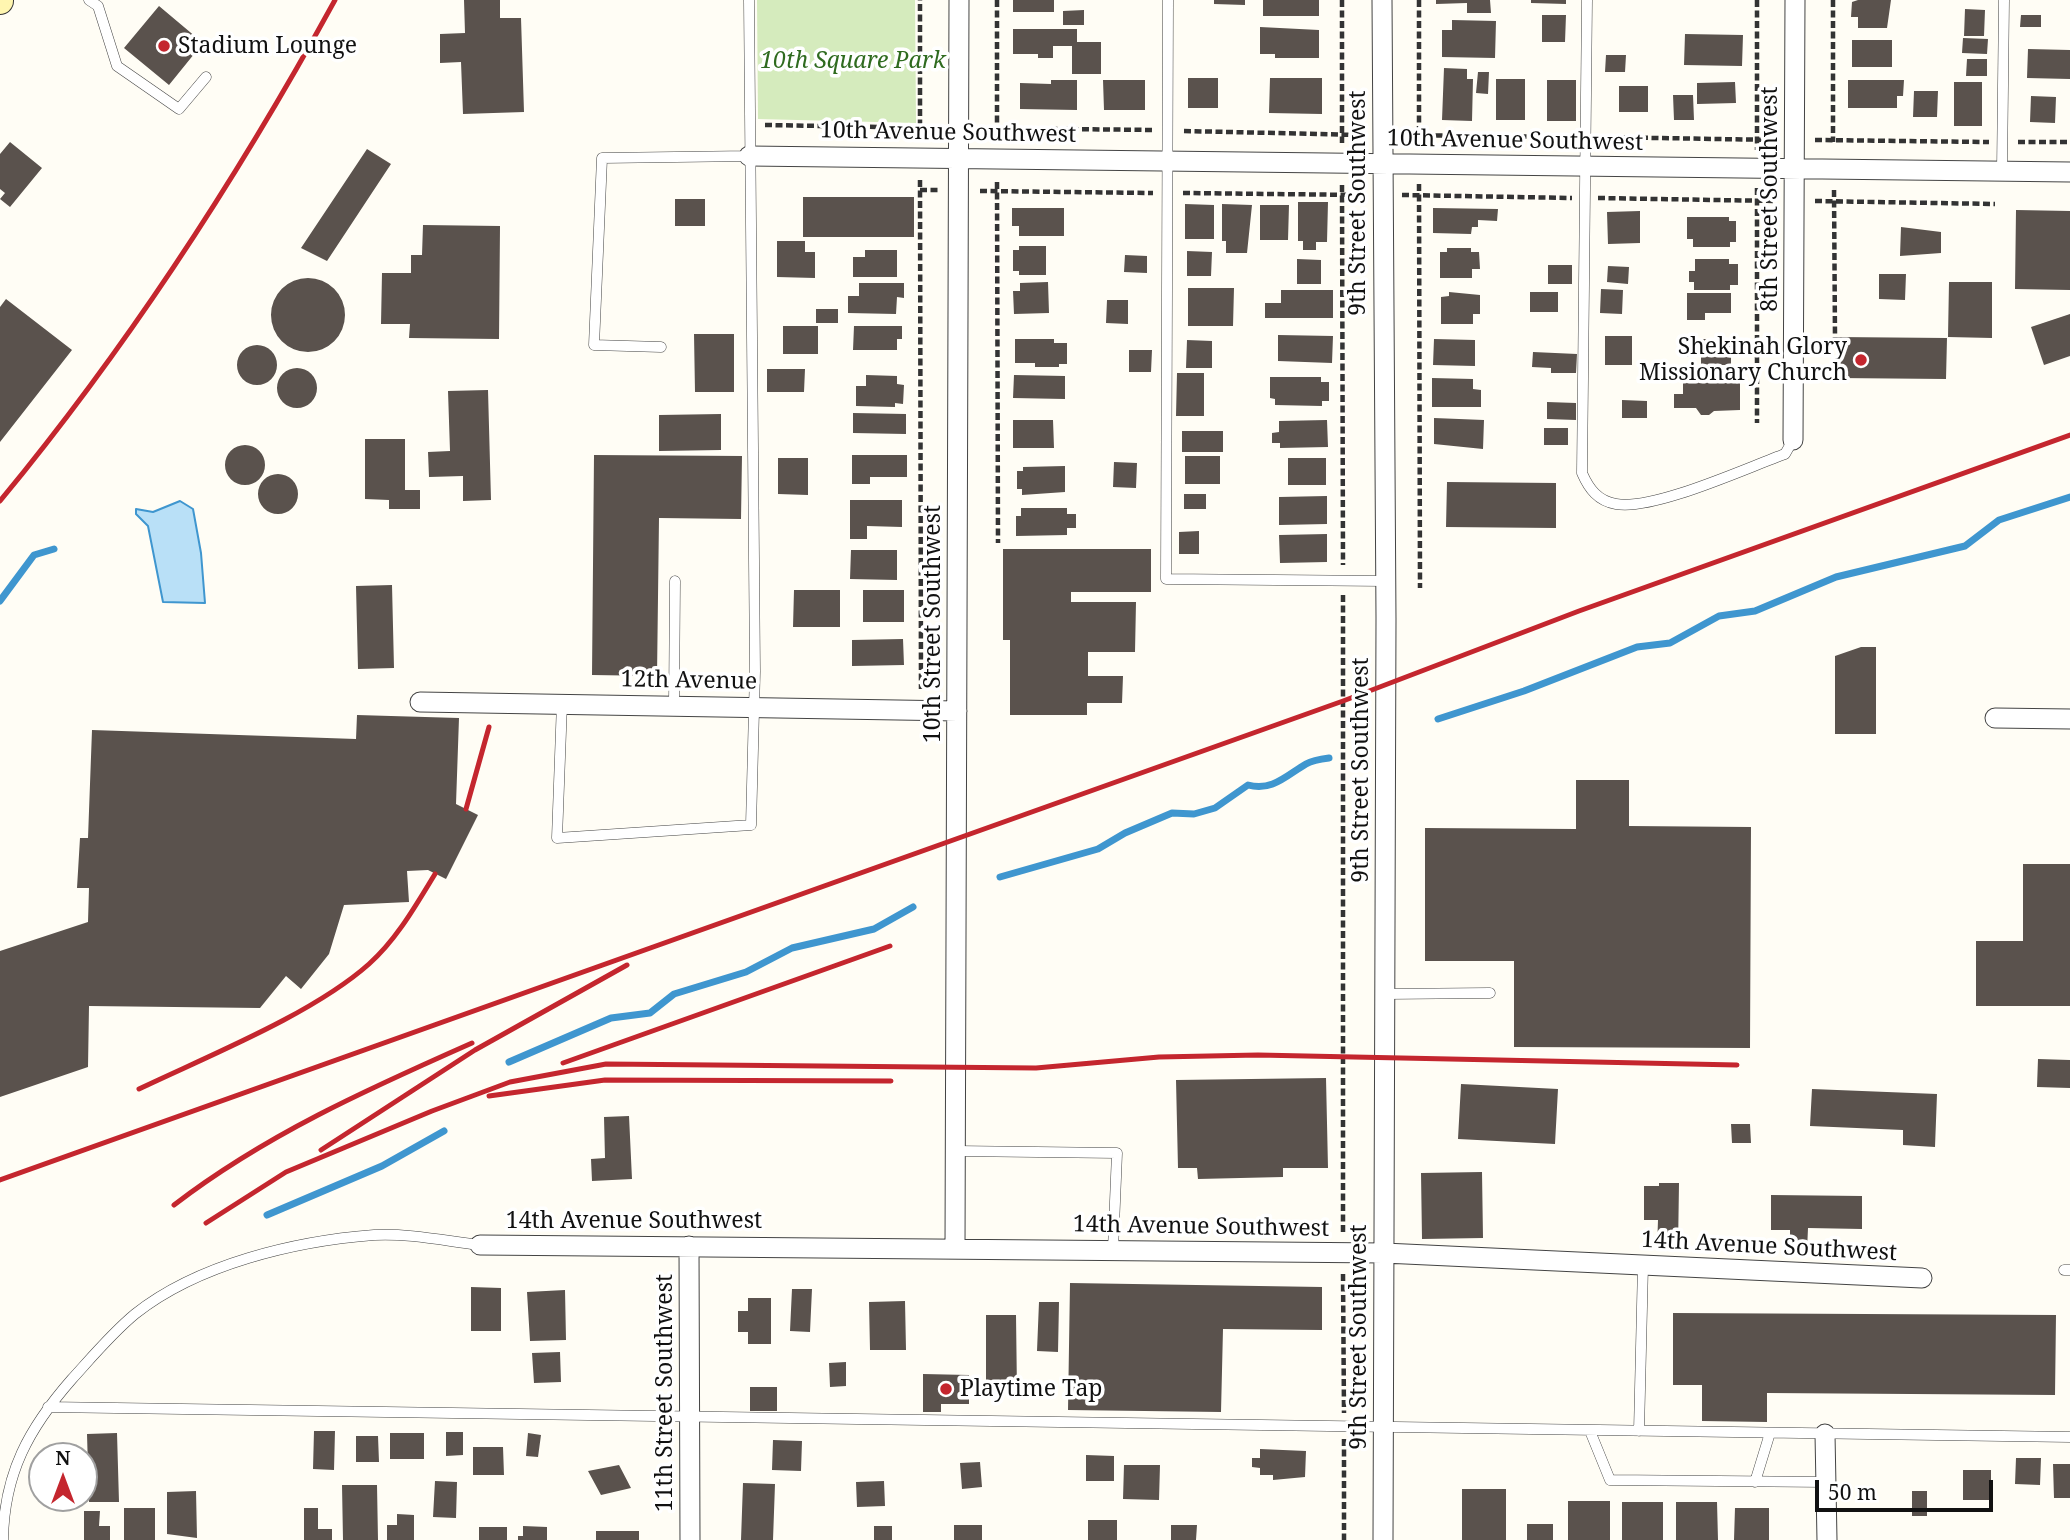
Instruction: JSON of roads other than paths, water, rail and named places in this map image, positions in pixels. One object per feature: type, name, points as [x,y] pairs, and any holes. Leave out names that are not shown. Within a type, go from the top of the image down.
[{"type":"street","name":"10th Street Southwest","points":[[955,1248],[959,0]]},
{"type":"street","name":"9th Street Southwest","points":[[1382,0],[1385,581],[1382,1540]]},
{"type":"street","name":"8th Street Southwest","points":[[1793,440],[1796,0]]},
{"type":"street","name":"10th Avenue Southwest","points":[[749,156],[2070,172]]},
{"type":"street","name":"12th Avenue","points":[[420,702],[957,711]]},
{"type":"street","points":[[1995,718],[2070,719]]},
{"type":"street","name":"14th Avenue Southwest","points":[[480,1245],[1384,1253],[1922,1278]]},
{"type":"street","name":"11th Street Southwest","points":[[690,1246],[690,1540]]},
{"type":"street","points":[[1825,1434],[1827,1540]]},
{"type":"lane","points":[[89,0],[98,6],[117,66],[179,109],[206,77]]},
{"type":"lane","points":[[562,703],[557,838],[751,825],[755,707],[749,0]]},
{"type":"lane","points":[[1167,0],[1166,579],[1385,581]]},
{"type":"lane","points":[[1587,0],[1582,473],[1591,492],[1615,504],[1648,503],[1785,454],[1793,440]]},
{"type":"lane","points":[[2003,171],[2004,0]]},
{"type":"lane","points":[[661,347],[594,345],[602,158],[749,156]]},
{"type":"lane","points":[[674,705],[675,581]]},
{"type":"lane","points":[[1385,994],[1490,993]]},
{"type":"lane","points":[[956,1151],[1117,1153],[1114,1250]]},
{"type":"lane","points":[[3,1540],[3,1512],[19,1453],[48,1407],[97,1352],[136,1314],[204,1273],[285,1249],[376,1235],[480,1245]]},
{"type":"lane","points":[[1639,1431],[1643,1265]]},
{"type":"lane","points":[[48,1407],[2070,1437]]},
{"type":"lane","points":[[1590,1430],[1610,1480],[1826,1482]]},
{"type":"lane","points":[[1755,1482],[1770,1433]]},
{"type":"water","points":[[180,501],[193,509],[201,553],[205,603],[163,602],[148,526],[136,514],[136,509],[153,512]]},
{"type":"waterway","points":[[1438,719],[1524,691],[1637,647],[1670,643],[1719,616],[1755,611],[1836,577],[1965,546],[1999,520],[2070,497]]},
{"type":"waterway","points":[[0,601],[34,555],[54,549]]},
{"type":"waterway","points":[[1000,877],[1098,849],[1125,833],[1172,813],[1194,814],[1215,808],[1248,785],[1257,787],[1272,784],[1309,763],[1329,758]]},
{"type":"waterway","points":[[509,1062],[611,1018],[650,1013],[674,994],[746,972],[792,948],[874,929],[913,907]]},
{"type":"waterway","points":[[267,1215],[382,1166],[444,1131]]},
{"type":"railway","points":[[0,501],[93,382],[180,258],[260,131],[335,0]]},
{"type":"railway","points":[[0,1180],[1343,701],[1579,611],[2070,435]]},
{"type":"railway","points":[[466,809],[489,727]]},
{"type":"railway","points":[[139,1089],[290,1017],[346,982],[388,944],[435,874]]},
{"type":"railway","points":[[563,1063],[890,946]]},
{"type":"railway","points":[[321,1150],[475,1050],[627,965]]},
{"type":"railway","points":[[174,1205],[281,1135],[356,1096],[472,1043]]},
{"type":"railway","points":[[206,1223],[286,1172],[432,1111],[510,1082],[606,1064],[1036,1068],[1159,1057],[1258,1055],[1737,1065]]},
{"type":"railway","points":[[489,1096],[605,1080],[891,1081]]},
{"type":"place","name":"Stadium Lounge","points":[[164,46]]},
{"type":"place","name":"Shekinah Glory Missionary Church","points":[[1861,360]]},
{"type":"place","name":"Playtime Tap","points":[[946,1389]]},
{"type":"park label","name":"10th Square Park","points":[[853,61]]}]
